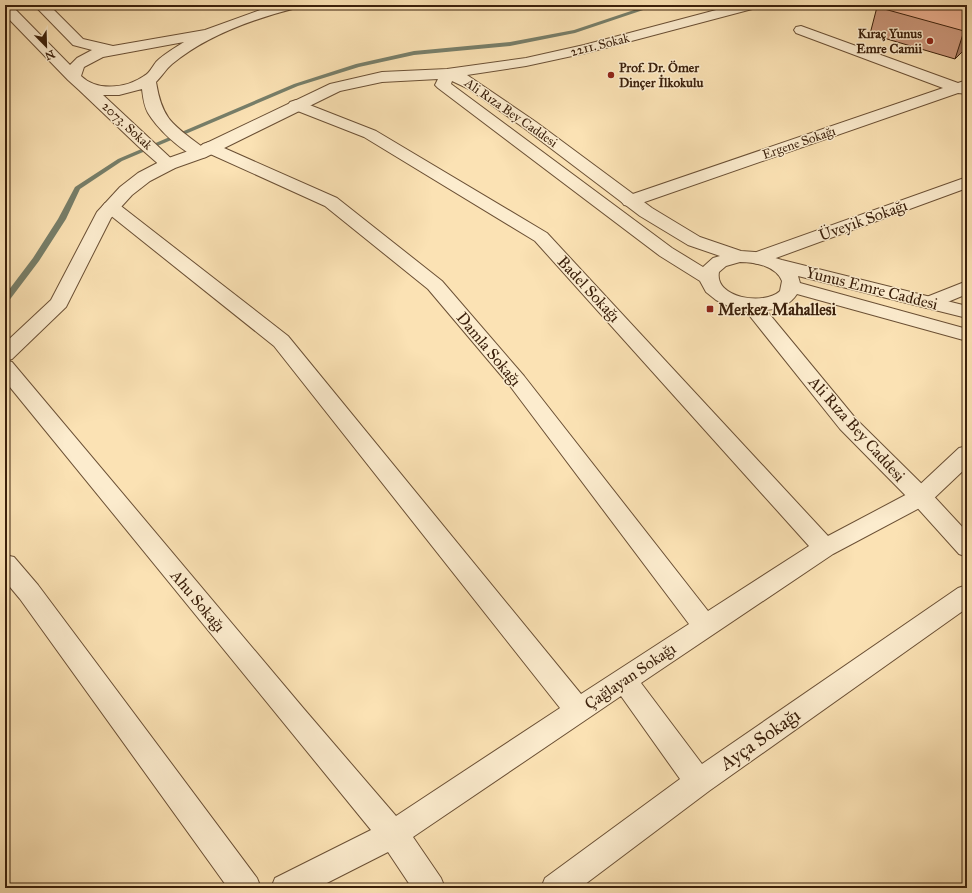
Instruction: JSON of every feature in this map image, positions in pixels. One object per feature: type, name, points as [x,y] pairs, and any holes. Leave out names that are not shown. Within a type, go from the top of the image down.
[{"type":"street","points":[[41,5],[78,42],[92,46],[119,50],[138,50],[155,56],[159,61],[160,67]]},
{"type":"street","points":[[72,77],[73,70],[82,61],[99,53],[208,34],[270,10],[291,5]]},
{"type":"street","name":"2211. Sokak","points":[[5,354],[59,303],[103,216],[126,191],[166,162],[335,87],[382,77],[447,74],[519,63],[586,49],[750,5]]},
{"type":"street","points":[[5,7],[72,77]]},
{"type":"street","points":[[801,30],[964,88]]},
{"type":"street","points":[[86,88],[97,90],[117,90],[137,85],[157,74],[160,67],[208,34]]},
{"type":"street","name":"Ali Rıza Bey Caddesi","points":[[708,278],[666,252],[443,85],[447,74],[469,82],[630,201],[694,241],[739,256]]},
{"type":"street","name":"2073. Sokak","points":[[72,77],[77,83],[86,88],[144,144],[166,162]]},
{"type":"street","name":"2073. Sokak","points":[[148,80],[152,101],[158,116],[172,131],[200,148]]},
{"type":"street","name":"Ergene Sokağı","points":[[630,201],[964,88]]},
{"type":"street","name":"Badel Sokağı","points":[[296,105],[370,134],[541,237],[825,548]]},
{"type":"street","name":"Damla Sokağı","points":[[200,148],[331,202],[435,285],[517,381],[705,626]]},
{"type":"street","name":"Üveyik Sokağı","points":[[758,258],[967,182]]},
{"type":"street","points":[[112,207],[281,341],[578,710]]},
{"type":"street","points":[[739,256],[758,258],[778,265],[786,272],[790,279],[791,286],[789,293],[783,299],[763,305],[752,306],[723,297],[710,285],[708,278],[710,270],[716,263],[727,258],[739,256]]},
{"type":"street","name":"Yunus Emre Caddesi","points":[[778,265],[967,312]]},
{"type":"street","name":"Yunus Emre Caddesi","points":[[791,286],[967,335]]},
{"type":"street","points":[[931,302],[967,287]]},
{"type":"street","name":"Ali Rıza Bey Caddesi","points":[[752,306],[848,424],[921,497],[967,548]]},
{"type":"street","name":"Ahu Sokağı","points":[[5,367],[294,717],[393,834],[430,888]]},
{"type":"street","name":"Çağlayan Sokağı","points":[[286,888],[393,834],[578,710],[825,548],[921,497],[967,454]]},
{"type":"street","points":[[5,564],[29,592],[246,888]]},
{"type":"street","name":"Ayça Sokağı","points":[[556,888],[699,782],[967,595]]},
{"type":"street","points":[[624,680],[699,782]]},
{"type":"building","points":[[879,5],[967,5],[967,28],[964,31],[877,7]]},
{"type":"waterway","points":[[5,300],[36,259],[62,219],[77,188],[120,160],[296,85],[358,65],[414,53],[510,44],[575,31],[655,5]]},
{"type":"place","name":"Kıraç Yunus Emre Camii","points":[[930,41]]},
{"type":"place","name":"Prof. Dr. Ömer Dinçer İlkokulu","points":[[611,75]]},
{"type":"place","name":"Merkez Mahallesi","points":[[710,309]]}]
